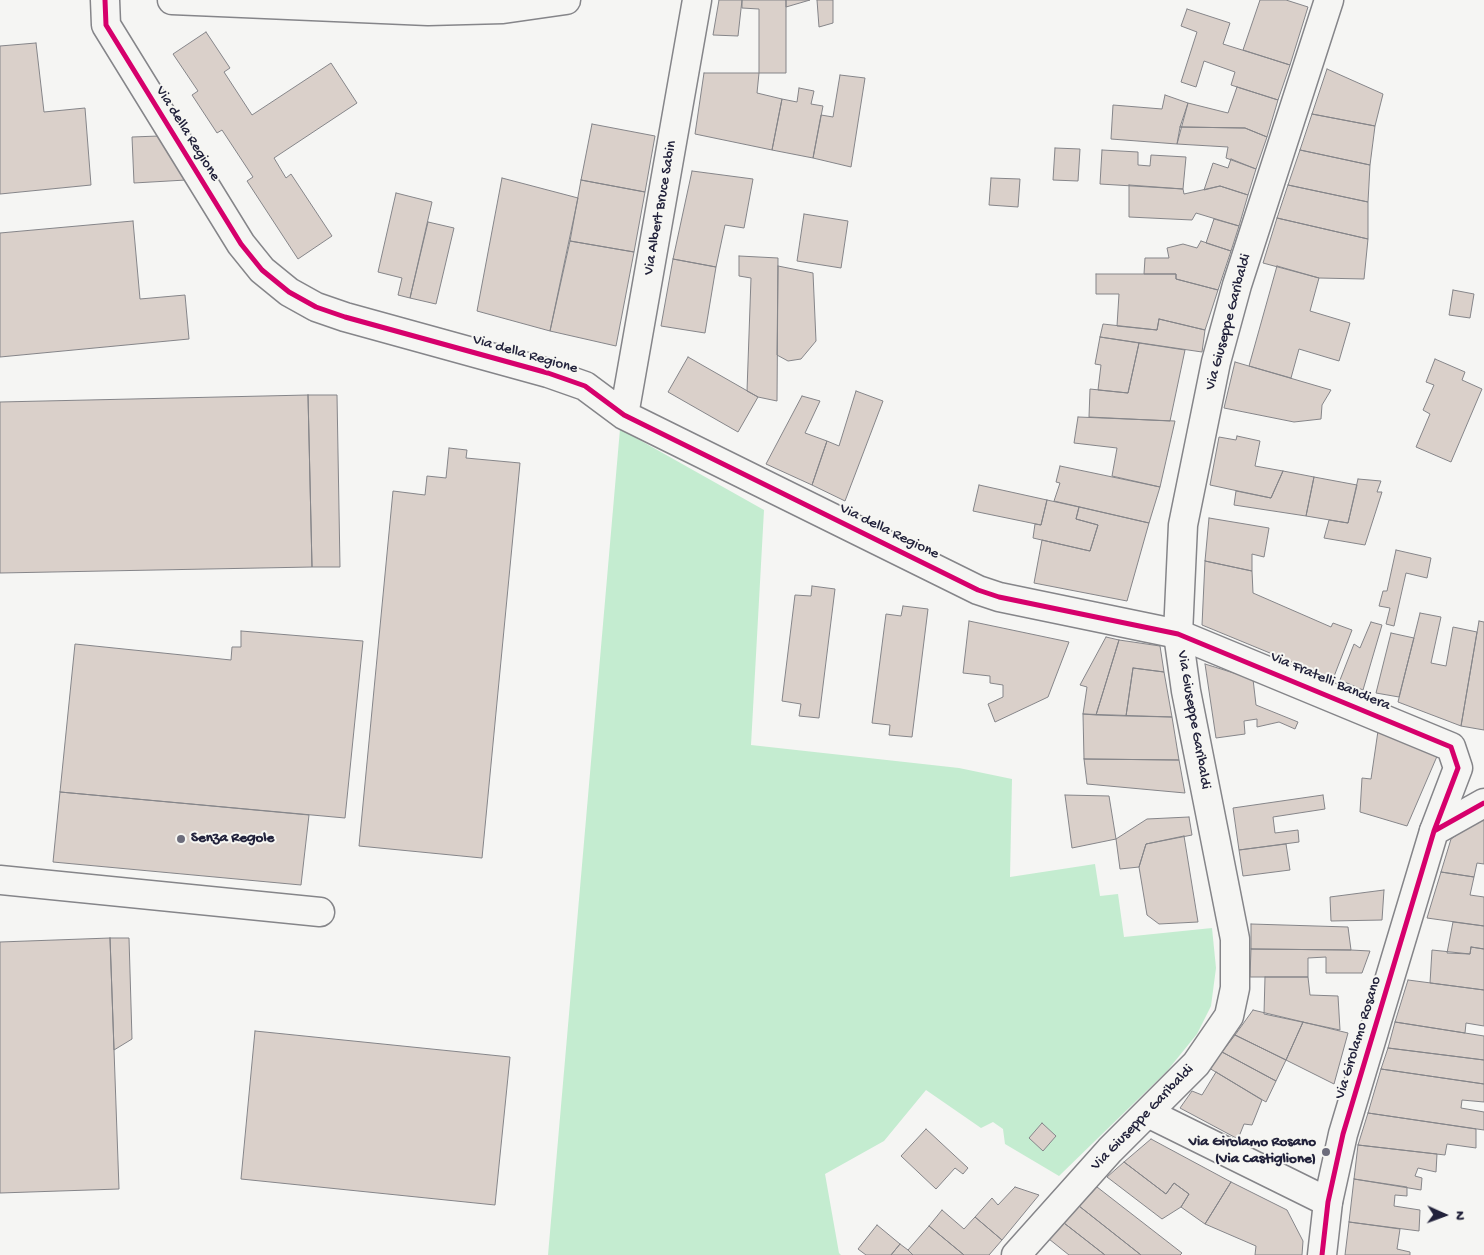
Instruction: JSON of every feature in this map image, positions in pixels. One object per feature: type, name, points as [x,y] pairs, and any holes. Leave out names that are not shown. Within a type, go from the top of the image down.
[{"type":"street","name":"Via della Regione","points":[[105,0],[106,25],[241,244],[262,270],[289,292],[316,307],[345,317],[548,373],[584,386],[624,415],[978,590],[999,597],[1178,634]]},
{"type":"street","points":[[172,0],[428,11],[503,9],[566,0]]},
{"type":"street","name":"Via Albert Bruce Sabin","points":[[624,415],[697,0]]},
{"type":"street","name":"Via Giuseppe Garibaldi","points":[[1016,1255],[1110,1150],[1196,1064],[1229,1016],[1235,988],[1235,939],[1186,691],[1178,634],[1183,525],[1216,362],[1238,285],[1329,0]]},
{"type":"street","name":"Via Fratelli Bandiera","points":[[1178,634],[1451,747],[1458,768]]},
{"type":"street","name":"Via Girolamo Rosano","points":[[1322,1255],[1328,1202],[1343,1134],[1434,831],[1458,768]]},
{"type":"street","points":[[1434,831],[1484,804]]},
{"type":"street","points":[[0,880],[320,912]]},
{"type":"street","points":[[1148,1113],[1328,1202]]},
{"type":"green space","points":[[620,429],[764,510],[751,745],[959,768],[1012,779],[1010,877],[1095,864],[1100,896],[1118,894],[1124,937],[1212,928],[1216,968],[1211,1006],[1197,1034],[1167,1071],[1059,1176],[1005,1144],[1003,1129],[993,1122],[981,1128],[926,1090],[884,1141],[825,1174],[839,1253],[841,1255],[548,1255]]},
{"type":"building","points":[[719,0],[742,0],[738,36],[713,35]]},
{"type":"building","points":[[742,0],[786,0],[786,73],[759,73],[759,9],[742,8]]},
{"type":"building","points":[[786,0],[810,0],[786,7]]},
{"type":"building","points":[[817,0],[833,0],[833,23],[819,27]]},
{"type":"building","points":[[1260,0],[1286,0],[1308,7],[1290,65],[1243,50]]},
{"type":"building","points":[[1187,9],[1230,23],[1223,44],[1290,65],[1278,100],[1231,85],[1235,72],[1204,61],[1196,87],[1181,82],[1197,32],[1181,26]]},
{"type":"building","points":[[206,32],[230,68],[224,72],[252,115],[331,63],[357,103],[274,158],[286,178],[291,174],[332,236],[298,259],[247,181],[253,177],[222,130],[217,133],[192,95],[198,91],[173,54]]},
{"type":"building","points":[[36,43],[44,112],[85,108],[91,185],[0,194],[0,46]]},
{"type":"building","points":[[1327,69],[1383,94],[1375,126],[1312,114]]},
{"type":"building","points":[[704,73],[759,73],[757,93],[782,99],[772,150],[695,134]]},
{"type":"building","points":[[840,75],[865,78],[851,167],[813,158],[821,115],[833,117]]},
{"type":"building","points":[[1237,87],[1278,100],[1267,137],[1245,128],[1180,127],[1188,103],[1228,113]]},
{"type":"building","points":[[799,88],[814,91],[811,104],[823,106],[813,158],[772,150],[782,99],[797,102]]},
{"type":"building","points":[[1165,95],[1188,103],[1177,144],[1111,139],[1113,105],[1162,109]]},
{"type":"building","points":[[1312,114],[1375,126],[1370,165],[1300,150]]},
{"type":"building","points":[[592,124],[655,136],[645,192],[581,180]]},
{"type":"building","points":[[1180,127],[1245,128],[1267,137],[1256,169],[1226,158],[1228,147],[1177,144]]},
{"type":"building","points":[[159,136],[186,180],[134,183],[132,137]]},
{"type":"building","points":[[1055,148],[1080,149],[1078,181],[1053,180]]},
{"type":"building","points":[[1102,150],[1138,152],[1138,165],[1150,166],[1151,155],[1186,157],[1183,189],[1100,184]]},
{"type":"building","points":[[1300,150],[1370,165],[1368,202],[1288,185]]},
{"type":"building","points":[[1231,159],[1256,169],[1248,195],[1220,186],[1204,190],[1213,163],[1228,168]]},
{"type":"building","points":[[692,171],[753,179],[744,228],[725,225],[716,267],[673,259]]},
{"type":"building","points":[[502,178],[578,198],[550,331],[477,311]]},
{"type":"building","points":[[991,178],[1020,179],[1018,207],[989,205]]},
{"type":"building","points":[[581,180],[645,192],[634,252],[570,241]]},
{"type":"building","points":[[1129,185],[1183,189],[1184,194],[1220,186],[1248,195],[1239,226],[1196,213],[1192,220],[1129,217]]},
{"type":"building","points":[[1288,185],[1368,202],[1368,239],[1277,218]]},
{"type":"building","points":[[396,193],[432,202],[410,298],[398,295],[402,278],[378,272]]},
{"type":"building","points":[[804,214],[848,221],[841,268],[797,261]]},
{"type":"building","points":[[1277,218],[1368,239],[1364,279],[1319,278],[1263,263]]},
{"type":"building","points":[[1214,219],[1239,226],[1231,251],[1206,243]]},
{"type":"building","points":[[133,221],[140,299],[185,295],[189,339],[0,357],[0,233]]},
{"type":"building","points":[[428,222],[454,228],[436,304],[410,298]]},
{"type":"building","points":[[570,241],[634,252],[616,346],[550,331]]},
{"type":"building","points":[[1201,241],[1231,251],[1218,290],[1176,279],[1176,274],[1144,274],[1145,258],[1169,258],[1167,248],[1183,244],[1197,248]]},
{"type":"building","points":[[739,256],[778,258],[777,401],[758,397],[747,391],[751,278],[739,276]]},
{"type":"building","points":[[673,259],[716,267],[705,333],[661,326]]},
{"type":"building","points":[[778,266],[813,273],[816,341],[801,359],[788,361],[777,355]]},
{"type":"building","points":[[1277,266],[1319,278],[1310,311],[1350,323],[1339,361],[1299,349],[1291,378],[1249,366]]},
{"type":"building","points":[[1096,274],[1176,274],[1176,279],[1218,290],[1205,330],[1159,319],[1157,330],[1117,326],[1119,294],[1096,294]]},
{"type":"building","points":[[1453,290],[1474,294],[1470,318],[1449,315]]},
{"type":"building","points":[[1159,319],[1205,330],[1202,352],[1100,337],[1103,324],[1157,330]]},
{"type":"building","points":[[1100,337],[1139,343],[1128,393],[1098,390],[1101,365],[1095,364]]},
{"type":"building","points":[[1139,343],[1185,350],[1170,421],[1089,417],[1090,389],[1128,393]]},
{"type":"building","points":[[688,357],[758,397],[738,432],[668,392]]},
{"type":"building","points":[[1435,359],[1465,372],[1462,380],[1482,389],[1451,462],[1416,447],[1430,414],[1423,410],[1434,385],[1426,382]]},
{"type":"building","points":[[1235,362],[1331,390],[1322,405],[1321,419],[1294,422],[1224,408]]},
{"type":"building","points":[[856,391],[883,401],[845,501],[812,485],[827,441],[839,446]]},
{"type":"building","points":[[308,395],[312,567],[0,573],[0,402]]},
{"type":"building","points":[[308,395],[337,395],[340,567],[312,567]]},
{"type":"building","points":[[802,396],[820,401],[805,433],[827,441],[812,485],[766,464]]},
{"type":"building","points":[[1078,417],[1175,421],[1160,487],[1112,476],[1117,448],[1074,443]]},
{"type":"building","points":[[1237,436],[1260,441],[1255,466],[1283,471],[1271,498],[1210,485],[1219,437],[1236,440]]},
{"type":"building","points":[[449,448],[467,450],[466,458],[520,463],[482,858],[359,846],[393,491],[425,495],[427,476],[446,478]]},
{"type":"building","points":[[1060,466],[1160,487],[1149,523],[1054,501],[1060,483],[1056,482]]},
{"type":"building","points":[[1283,471],[1314,477],[1306,516],[1234,505],[1236,491],[1271,498]]},
{"type":"building","points":[[1314,477],[1357,485],[1348,523],[1306,516]]},
{"type":"building","points":[[1358,479],[1381,481],[1377,492],[1382,492],[1365,545],[1324,538],[1329,520],[1348,523]]},
{"type":"building","points":[[979,485],[1047,500],[1041,525],[973,511]]},
{"type":"building","points":[[1047,500],[1079,507],[1076,519],[1098,525],[1090,551],[1033,538],[1035,524],[1041,525]]},
{"type":"building","points":[[1079,507],[1149,523],[1127,601],[1034,583],[1042,540],[1090,551],[1098,525],[1076,519]]},
{"type":"building","points":[[1209,518],[1269,528],[1264,557],[1252,554],[1252,571],[1205,561]]},
{"type":"building","points":[[1396,550],[1431,558],[1427,578],[1406,573],[1394,626],[1386,624],[1390,608],[1379,606],[1383,591],[1387,591]]},
{"type":"building","points":[[1205,561],[1252,571],[1253,593],[1331,627],[1333,623],[1352,630],[1333,679],[1202,625]]},
{"type":"building","points":[[812,586],[835,589],[819,718],[799,716],[801,704],[782,701],[795,595],[811,596]]},
{"type":"building","points":[[903,606],[928,609],[912,737],[889,735],[890,725],[872,723],[886,614],[901,616]]},
{"type":"building","points":[[1420,613],[1441,617],[1431,663],[1446,666],[1453,627],[1477,632],[1461,726],[1398,702]]},
{"type":"building","points":[[969,621],[1069,642],[1048,697],[995,722],[988,704],[1003,697],[1003,685],[990,683],[990,676],[963,673]]},
{"type":"building","points":[[1479,621],[1484,622],[1484,730],[1461,726]]},
{"type":"building","points":[[1371,622],[1382,625],[1363,690],[1340,680],[1354,644],[1360,648]]},
{"type":"building","points":[[241,631],[363,641],[345,818],[60,792],[75,644],[231,660],[232,647],[241,647]]},
{"type":"building","points":[[1391,633],[1414,638],[1399,697],[1376,693]]},
{"type":"building","points":[[1106,637],[1119,640],[1096,715],[1083,714],[1087,687],[1080,685]]},
{"type":"building","points":[[1119,640],[1160,646],[1164,672],[1133,668],[1126,716],[1096,715]]},
{"type":"building","points":[[1205,664],[1253,679],[1256,705],[1298,722],[1295,729],[1279,722],[1257,727],[1257,719],[1244,721],[1245,734],[1216,738]]},
{"type":"building","points":[[1133,668],[1164,672],[1172,717],[1126,716]]},
{"type":"building","points":[[1083,714],[1172,717],[1179,760],[1084,759]]},
{"type":"building","points":[[1378,731],[1438,754],[1407,826],[1360,812],[1362,778],[1371,779]]},
{"type":"building","points":[[1084,759],[1179,760],[1185,793],[1087,784]]},
{"type":"building","name":"Senza Regole","points":[[60,792],[309,815],[301,885],[53,862]]},
{"type":"building","points":[[1065,795],[1109,796],[1116,839],[1072,848]]},
{"type":"building","points":[[1323,795],[1325,809],[1273,817],[1275,833],[1298,830],[1299,842],[1239,850],[1233,808]]},
{"type":"building","points":[[1484,816],[1484,864],[1477,863],[1474,877],[1441,872],[1451,839]]},
{"type":"building","points":[[1189,817],[1192,835],[1146,844],[1139,867],[1120,869],[1116,839],[1147,819]]},
{"type":"building","points":[[1184,836],[1198,922],[1159,924],[1147,915],[1139,867],[1146,844]]},
{"type":"building","points":[[1286,844],[1290,870],[1243,876],[1239,850]]},
{"type":"building","points":[[1441,872],[1474,877],[1470,895],[1484,897],[1484,926],[1427,918]]},
{"type":"building","points":[[1384,890],[1382,920],[1331,921],[1330,897]]},
{"type":"building","points":[[1453,922],[1484,926],[1484,949],[1471,947],[1470,954],[1447,953]]},
{"type":"building","points":[[1251,924],[1348,927],[1351,950],[1251,949]]},
{"type":"building","points":[[110,938],[119,1189],[0,1193],[0,942]]},
{"type":"building","points":[[110,938],[129,938],[132,1039],[114,1050]]},
{"type":"building","points":[[1471,947],[1484,949],[1484,990],[1430,983],[1432,950],[1470,954]]},
{"type":"building","points":[[1251,949],[1370,951],[1362,973],[1326,973],[1326,957],[1308,958],[1308,977],[1250,977]]},
{"type":"building","points":[[1265,977],[1308,977],[1310,995],[1338,996],[1340,1030],[1264,1014]]},
{"type":"building","points":[[1408,980],[1484,990],[1484,1026],[1466,1023],[1465,1033],[1395,1022]]},
{"type":"building","points":[[1253,1010],[1303,1022],[1286,1060],[1235,1035]]},
{"type":"building","points":[[1303,1022],[1348,1033],[1334,1084],[1286,1060]]},
{"type":"building","points":[[1395,1022],[1484,1036],[1484,1060],[1388,1048]]},
{"type":"building","points":[[255,1031],[510,1057],[495,1205],[241,1179]]},
{"type":"building","points":[[1235,1035],[1286,1060],[1276,1081],[1222,1052]]},
{"type":"building","points":[[1388,1048],[1484,1060],[1484,1084],[1381,1069]]},
{"type":"building","points":[[1222,1052],[1276,1081],[1266,1102],[1209,1068]]},
{"type":"building","points":[[1381,1069],[1484,1084],[1484,1102],[1462,1100],[1461,1108],[1484,1112],[1484,1130],[1368,1113]]},
{"type":"building","points":[[1216,1072],[1262,1100],[1252,1125],[1244,1124],[1238,1139],[1180,1108],[1192,1091],[1202,1095]]},
{"type":"building","points":[[1368,1113],[1476,1129],[1476,1148],[1447,1144],[1445,1155],[1358,1145]]},
{"type":"building","points":[[1042,1123],[1056,1136],[1043,1151],[1029,1138]]},
{"type":"building","points":[[926,1129],[968,1168],[963,1174],[955,1168],[936,1189],[901,1156]]},
{"type":"building","points":[[1151,1139],[1231,1182],[1205,1224],[1181,1207],[1189,1194],[1174,1183],[1166,1194],[1124,1162]]},
{"type":"building","points":[[1358,1145],[1437,1154],[1436,1172],[1418,1168],[1415,1176],[1422,1178],[1421,1190],[1354,1179]]},
{"type":"building","points":[[1124,1162],[1166,1194],[1174,1183],[1189,1194],[1181,1207],[1162,1219],[1107,1177]]},
{"type":"building","points":[[1354,1179],[1407,1187],[1407,1196],[1395,1195],[1394,1206],[1420,1210],[1419,1231],[1349,1222]]},
{"type":"building","points":[[1231,1182],[1287,1210],[1303,1241],[1302,1255],[1255,1255],[1256,1246],[1205,1224]]},
{"type":"building","points":[[1015,1187],[1039,1195],[1002,1240],[975,1217],[992,1198],[998,1205]]},
{"type":"building","points":[[1097,1187],[1182,1253],[1180,1255],[1141,1255],[1079,1206]]},
{"type":"building","points":[[1079,1206],[1141,1255],[1105,1255],[1064,1223]]},
{"type":"building","points":[[942,1210],[964,1229],[975,1217],[1002,1240],[989,1255],[964,1255],[929,1226]]},
{"type":"building","points":[[1349,1222],[1400,1229],[1397,1249],[1410,1252],[1410,1255],[1345,1255]]},
{"type":"building","points":[[1064,1223],[1105,1255],[1069,1255],[1049,1239]]},
{"type":"building","points":[[877,1225],[900,1244],[891,1255],[866,1255],[858,1249]]},
{"type":"building","points":[[929,1226],[964,1255],[913,1255],[908,1250]]},
{"type":"building","points":[[900,1244],[908,1250],[913,1255],[891,1255]]},
{"type":"cycle path","points":[[105,0],[106,25],[241,244],[262,270],[289,292],[316,307],[345,317],[548,373],[585,386],[624,415],[978,590],[999,597],[1178,634],[1451,747],[1458,768],[1434,831]]},
{"type":"cycle path","points":[[1322,1255],[1328,1202],[1343,1134],[1434,831],[1484,803]]},
{"type":"place","name":"Senza Regole","points":[[181,839]]},
{"type":"place","name":"Via Girolamo Rosano (Via Castiglione)","points":[[1326,1152]]}]
